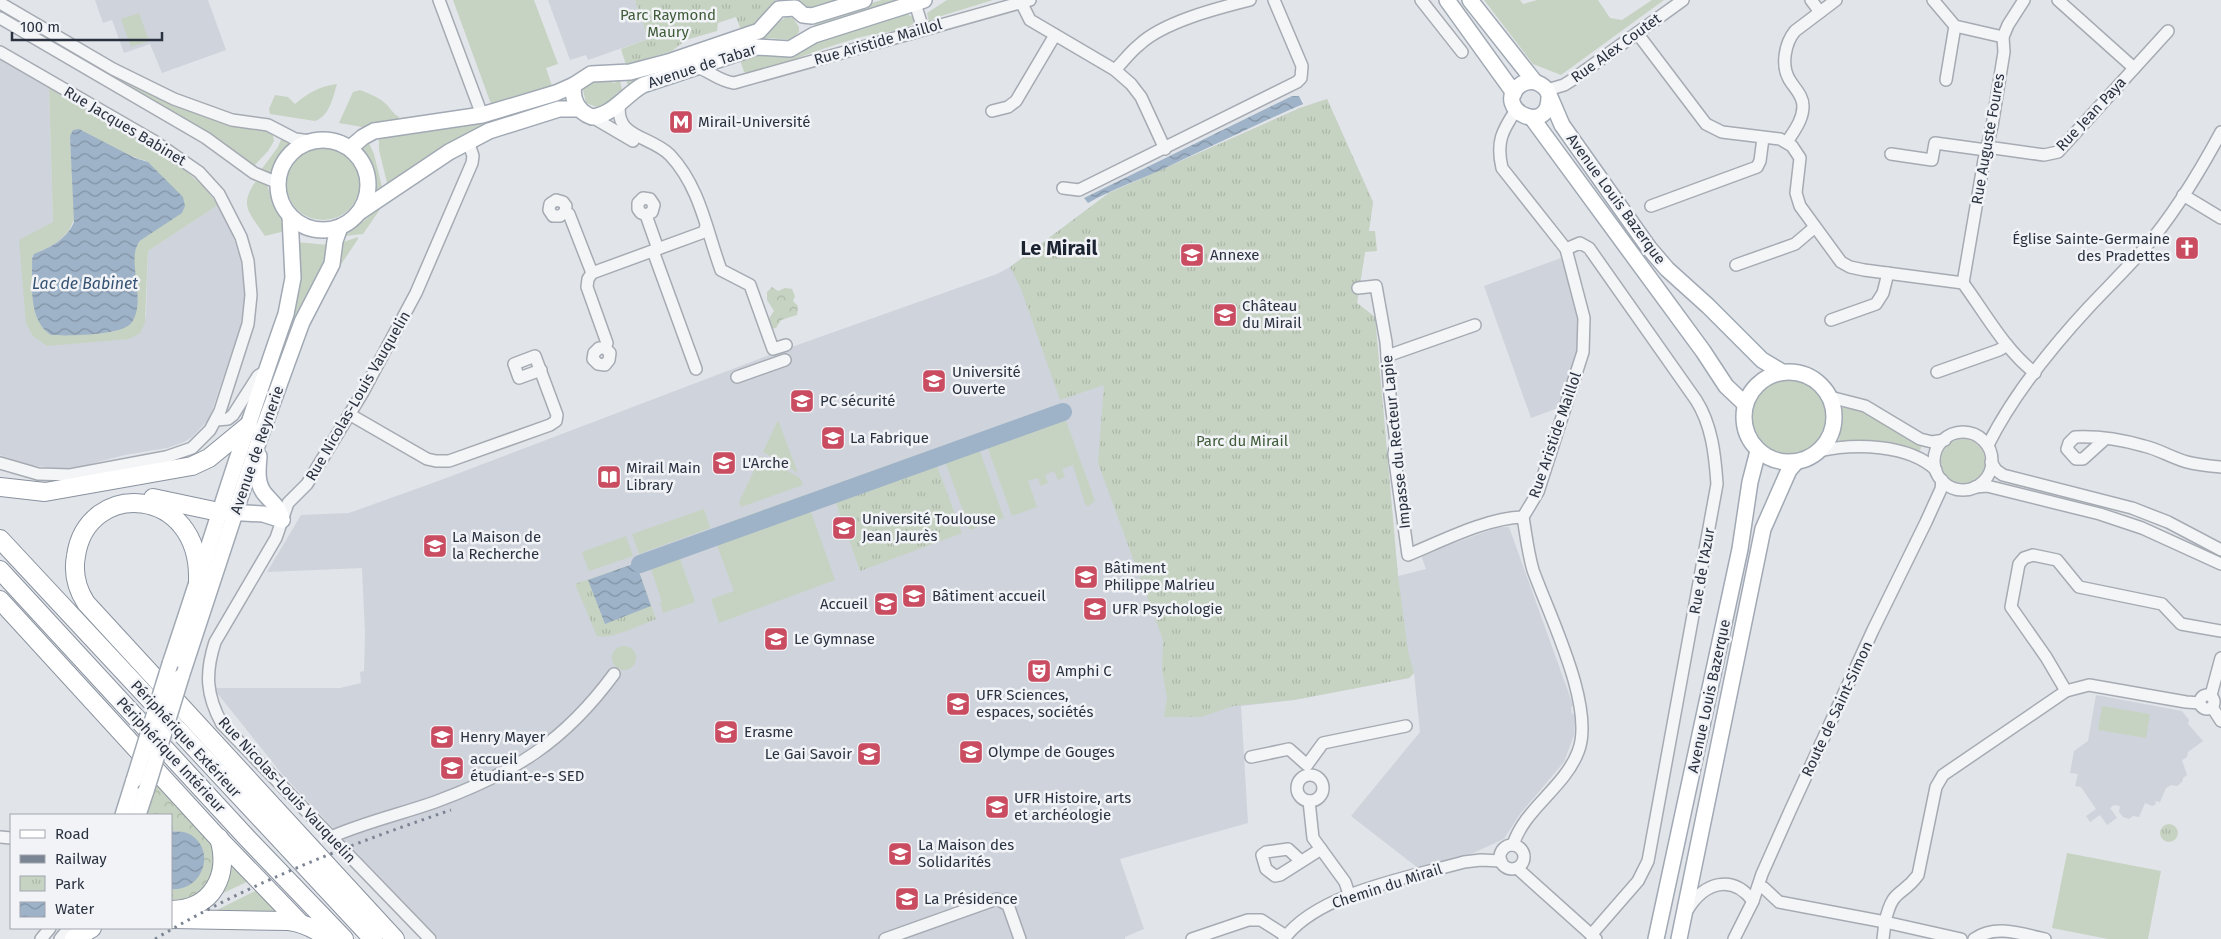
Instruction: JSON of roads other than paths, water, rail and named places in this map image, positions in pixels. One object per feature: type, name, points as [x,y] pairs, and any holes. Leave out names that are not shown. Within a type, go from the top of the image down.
[{"type":"highway","points":[[0,487],[46,492],[192,466],[254,433]]},
{"type":"highway","points":[[227,512],[153,498],[110,509],[97,517],[82,534],[77,549],[75,563],[76,578],[82,597],[395,939]]},
{"type":"highway","points":[[138,502],[165,511],[176,518],[187,531],[197,553],[195,589]]},
{"type":"highway","name":"Périphérique Extérieur","points":[[0,539],[373,939]]},
{"type":"highway","name":"Périphérique Intérieur","points":[[0,570],[248,839],[344,939]]},
{"type":"highway","points":[[0,600],[218,838],[300,923]]},
{"type":"highway","points":[[172,910],[191,907],[212,893],[219,881],[223,866],[223,852],[218,838]]},
{"type":"highway","points":[[172,920],[271,920],[300,923],[313,928],[328,939]]},
{"type":"highway","points":[[74,939],[90,929]]},
{"type":"main road","name":"Avenue de Tabar","points":[[350,148],[363,137],[380,129],[482,115],[556,93],[574,85],[591,74],[630,72],[704,51],[764,28],[780,5],[800,9],[812,16],[824,14],[864,0]]},
{"type":"main road","points":[[1447,0],[1514,93]]},
{"type":"main road","points":[[1470,0],[1534,81],[1544,86],[1548,94],[1547,109],[1532,118]]},
{"type":"main road","name":"Avenue de Tabar","points":[[360,212],[449,152],[489,132],[559,109],[586,113],[608,113],[643,85],[757,48],[790,49],[814,34],[919,1]]},
{"type":"main road","points":[[800,9],[808,22],[808,30],[803,41]]},
{"type":"main road","points":[[1516,110],[1513,105],[1514,93],[1522,84],[1534,81]]},
{"type":"main road","points":[[574,85],[574,99],[586,113]]},
{"type":"main road","name":"Avenue Louis Bazerque","points":[[1548,94],[1562,125],[1585,160],[1655,255],[1667,269],[1708,306],[1762,360],[1782,372]]},
{"type":"main road","name":"Avenue Louis Bazerque","points":[[1516,110],[1521,115],[1532,118],[1715,368],[1726,386],[1745,404]]},
{"type":"main road","points":[[311,141],[334,141],[350,148],[360,158],[368,178],[368,192],[360,212],[351,221],[340,227],[326,230],[310,228],[290,216],[281,203],[278,182],[281,169],[288,156],[298,147],[311,141]]},
{"type":"main road","name":"Avenue de Reynerie","points":[[254,433],[266,371],[286,314],[293,278],[290,216]]},
{"type":"main road","name":"Avenue de Reynerie","points":[[138,814],[182,677],[227,512],[254,433],[302,322],[332,264],[335,241],[340,227]]},
{"type":"main road","points":[[1782,372],[1800,372],[1817,381],[1830,398],[1834,417],[1833,427],[1825,444],[1811,456],[1796,462],[1772,459],[1758,452],[1744,429],[1745,404],[1756,385],[1765,378],[1782,372]]},
{"type":"main road","points":[[254,433],[259,479],[265,493],[278,507],[282,520]]},
{"type":"main road","name":"Avenue Louis Bazerque","points":[[1656,939],[1740,549],[1750,482],[1758,452]]},
{"type":"main road","name":"Avenue Louis Bazerque","points":[[1679,939],[1763,529],[1789,470],[1796,462]]},
{"type":"main road","points":[[123,814],[195,589],[227,512],[263,514],[282,520]]},
{"type":"street","points":[[439,0],[482,115]]},
{"type":"street","points":[[1115,70],[1149,37],[1200,13],[1250,0]]},
{"type":"street","points":[[1063,188],[1079,190],[1297,82],[1301,78],[1302,66],[1274,0]]},
{"type":"street","points":[[1421,0],[1462,52]]},
{"type":"street","name":"Rue Alex Coutet","points":[[1548,94],[1564,85],[1683,0]]},
{"type":"street","points":[[1811,0],[1820,12]]},
{"type":"street","points":[[1787,142],[1800,121],[1803,105],[1801,96],[1786,71],[1785,61],[1790,37],[1795,31],[1836,0]]},
{"type":"street","points":[[1933,0],[1955,26],[2003,37]]},
{"type":"street","name":"Rue Auguste Foures","points":[[1964,283],[2004,52],[2003,37],[2008,25],[2024,0]]},
{"type":"street","name":"Rue Jean Paya","points":[[2058,0],[2134,68]]},
{"type":"street","points":[[919,1],[923,29]]},
{"type":"street","points":[[1025,1],[1030,20],[1115,70],[1136,90],[1165,149]]},
{"type":"street","name":"Rue Aristide Maillol","points":[[727,82],[740,82],[1025,1]]},
{"type":"street","points":[[0,3],[113,69],[174,99],[232,120],[268,125],[296,139],[311,141]]},
{"type":"street","points":[[0,18],[206,138],[254,173],[278,182]]},
{"type":"street","points":[[1946,80],[1955,26]]},
{"type":"street","name":"Rue Jean Paya","points":[[1891,154],[1932,160],[1935,143],[2044,155],[2058,152],[2168,31]]},
{"type":"street","points":[[1637,33],[1706,124],[1722,132],[1787,142],[1797,152],[1800,158],[1798,199],[1800,206],[1841,262],[1850,267],[1888,274],[1964,283],[2007,344],[2025,365],[2035,373]]},
{"type":"street","points":[[992,111],[1008,107],[1016,102],[1055,35]]},
{"type":"street","name":"Rue Jacques Babinet","points":[[0,52],[182,158],[210,183],[226,206],[241,237],[246,253],[251,295],[248,324],[216,420],[201,440],[192,448],[179,454],[70,475],[38,474],[0,463]]},
{"type":"street","points":[[722,60],[719,68],[727,82]]},
{"type":"street","points":[[697,67],[707,71],[718,80],[727,82]]},
{"type":"street","points":[[605,348],[607,343],[587,287],[588,279],[592,274],[704,232],[706,226],[706,220],[694,188],[664,150],[623,126],[618,116],[620,102]]},
{"type":"street","name":"Rue Aristide Maillol","points":[[1513,845],[1522,825],[1563,778],[1578,752],[1582,736],[1582,715],[1578,693],[1533,568],[1523,517],[1538,492],[1583,352],[1584,318],[1566,249],[1502,168],[1500,141],[1503,130],[1516,110]]},
{"type":"street","points":[[586,113],[628,139],[676,164]]},
{"type":"street","points":[[1988,445],[1996,430],[2035,373],[2078,320],[2144,248],[2202,167],[2221,132]]},
{"type":"street","points":[[1651,206],[1757,167],[1760,161],[1764,138]]},
{"type":"street","name":"Rue Nicolas-Louis Vauquelin","points":[[430,939],[222,724],[209,696],[210,658],[215,642],[279,532],[288,503],[307,484],[372,376],[424,276],[472,163],[473,156],[468,142]]},
{"type":"street","points":[[2183,195],[2221,218]]},
{"type":"street","points":[[565,212],[569,214],[592,274]]},
{"type":"street","points":[[646,215],[655,250],[696,369]]},
{"type":"street","points":[[706,226],[721,270],[750,285],[773,349],[786,345]]},
{"type":"street","points":[[1736,265],[1795,244],[1816,228]]},
{"type":"street","name":"Rue de l'Azur","points":[[1566,249],[1580,243],[1589,248],[1700,407],[1708,424],[1716,462],[1717,490],[1698,582],[1694,616],[1648,861],[1638,881],[1594,937]]},
{"type":"street","points":[[1831,320],[1876,304],[1883,293],[1888,274]]},
{"type":"street","name":"Impasse du Recteur Lapie","points":[[1358,288],[1376,286],[1387,356],[1396,442],[1394,454],[1408,555],[1481,526],[1510,518],[1523,517]]},
{"type":"street","points":[[1387,356],[1475,324]]},
{"type":"street","points":[[1937,372],[1999,350],[2007,344]]},
{"type":"street","points":[[737,377],[785,360]]},
{"type":"street","points":[[349,414],[427,459],[449,461],[550,425],[556,421],[557,414],[541,370]]},
{"type":"street","name":"Rue Jacques Babinet","points":[[216,420],[228,419],[233,415],[241,406],[258,376],[266,371]]},
{"type":"street","points":[[1830,398],[1865,406],[1920,439],[1932,442],[1945,440]]},
{"type":"street","points":[[1939,475],[1935,457],[1940,444],[1953,434],[1963,432],[1975,434],[1988,445],[1992,455],[1990,472],[1987,478],[1975,488]]},
{"type":"street","points":[[2104,440],[2144,446],[2187,462],[2221,467]]},
{"type":"street","points":[[1819,451],[1834,448],[1896,451],[1927,462],[1939,475],[1958,490],[1988,486],[2100,514],[2169,539],[2221,564]]},
{"type":"street","points":[[1991,462],[1996,470],[2003,475],[2132,508],[2168,522],[2221,550]]},
{"type":"street","name":"Route de Saint-Simon","points":[[1734,939],[1753,901],[1790,811],[1873,630],[1941,489],[1939,475]]},
{"type":"street","points":[[2066,691],[2046,657],[2012,607],[2019,564],[2024,558],[2033,555],[2057,560],[2079,587],[2162,604],[2181,624],[2221,631]]},
{"type":"street","points":[[2212,708],[2215,702],[2212,696],[2221,658]]},
{"type":"street","points":[[331,837],[465,791],[527,760],[554,740],[576,719],[614,674]]},
{"type":"street","points":[[1883,939],[1890,903],[1918,875],[1936,787],[1943,775],[2066,691],[2089,685],[2200,703],[2204,708],[2212,708]]},
{"type":"street","points":[[2200,703],[2203,695],[2212,696]]},
{"type":"street","points":[[2212,708],[2221,721]]},
{"type":"street","points":[[1251,757],[1289,749],[1308,770],[1320,780],[1323,790],[1320,797],[1309,801],[1302,798],[1297,789],[1302,778],[1308,770],[1323,743],[1406,726]]},
{"type":"street","points":[[1309,801],[1313,838],[1345,882],[1349,894]]},
{"type":"street","points":[[1513,845],[1520,848],[1524,855],[1523,863],[1517,868],[1507,868],[1501,861],[1503,850],[1513,845]]},
{"type":"street","points":[[1301,862],[1321,850]]},
{"type":"street","name":"Chemin du Mirail","points":[[1285,937],[1308,916],[1349,894],[1464,862],[1481,860],[1501,861]]},
{"type":"street","points":[[1517,868],[1594,937]]},
{"type":"street","points":[[1684,915],[1695,898],[1715,885],[1724,883],[1739,888],[1753,901]]},
{"type":"street","points":[[1758,887],[1764,888],[1779,902],[1886,922],[1961,939]]},
{"type":"street","points":[[885,939],[997,899],[1004,901],[1008,905],[1020,939]]},
{"type":"street","points":[[1192,939],[1248,920],[1261,920],[1285,937]]},
{"type":"street","points":[[41,939],[49,929]]},
{"type":"street","points":[[60,939],[68,929]]},
{"type":"street","points":[[1974,939],[1990,930],[2001,930],[2045,939]]},
{"type":"water","points":[[1292,96],[1299,96],[1303,104],[1088,203],[1084,198]]},
{"type":"water","name":"Lac de Babinet","points":[[79,129],[135,158],[148,162],[183,197],[185,206],[182,213],[141,240],[137,246],[135,261],[138,303],[135,316],[127,327],[107,333],[51,335],[43,328],[35,311],[32,290],[32,259],[34,254],[52,246],[62,238],[74,222],[70,136],[73,130]]},
{"type":"water","points":[[636,563],[651,606],[605,624],[588,580]]},
{"type":"water","points":[[172,831],[185,832],[197,840],[202,848],[204,858],[199,876],[192,883],[182,888],[172,889]]},
{"type":"waterway","points":[[640,564],[1063,412]]},
{"type":"railway","points":[[155,939],[226,900],[263,883],[337,851],[451,810]]},
{"type":"place","name":"Mirail-Université","points":[[681,122]]},
{"type":"place","name":"Église Sainte-Germaine des Pradettes","points":[[2187,248]]},
{"type":"place","name":"Annexe","points":[[1192,255]]},
{"type":"place","name":"Château du Mirail","points":[[1225,315]]},
{"type":"place","name":"Université Ouverte","points":[[934,381]]},
{"type":"place","name":"PC sécurité","points":[[802,401]]},
{"type":"place","name":"La Fabrique","points":[[833,438]]},
{"type":"place","name":"L'Arche","points":[[724,463]]},
{"type":"place","name":"Mirail Main Library","points":[[609,477]]},
{"type":"place","name":"Université Toulouse Jean Jaurès","points":[[844,528]]},
{"type":"place","name":"La Maison de la Recherche","points":[[435,546]]},
{"type":"place","name":"Bâtiment Philippe Malrieu","points":[[1086,577]]},
{"type":"place","name":"Bâtiment accueil","points":[[914,596]]},
{"type":"place","name":"Accueil","points":[[886,604]]},
{"type":"place","name":"UFR Psychologie","points":[[1095,609]]},
{"type":"place","name":"Le Gymnase","points":[[776,639]]},
{"type":"place","name":"Amphi C","points":[[1039,671]]},
{"type":"place","name":"UFR Sciences, espaces, sociétés","points":[[958,704]]},
{"type":"place","name":"Erasme","points":[[726,732]]},
{"type":"place","name":"Henry Mayer","points":[[442,737]]},
{"type":"place","name":"Olympe de Gouges","points":[[971,752]]},
{"type":"place","name":"Le Gai Savoir","points":[[869,754]]},
{"type":"place","name":"accueil étudiant-e-s SED","points":[[452,768]]},
{"type":"place","name":"UFR Histoire, arts et archéologie","points":[[997,807]]},
{"type":"place","name":"La Maison des Solidarités","points":[[900,854]]},
{"type":"place","name":"La Présidence","points":[[907,899]]},
{"type":"district","name":"Le Mirail","points":[[1059,248]]},
{"type":"park label","name":"Parc Raymond Maury","points":[[668,24]]},
{"type":"park label","name":"Parc du Mirail","points":[[1242,441]]}]
